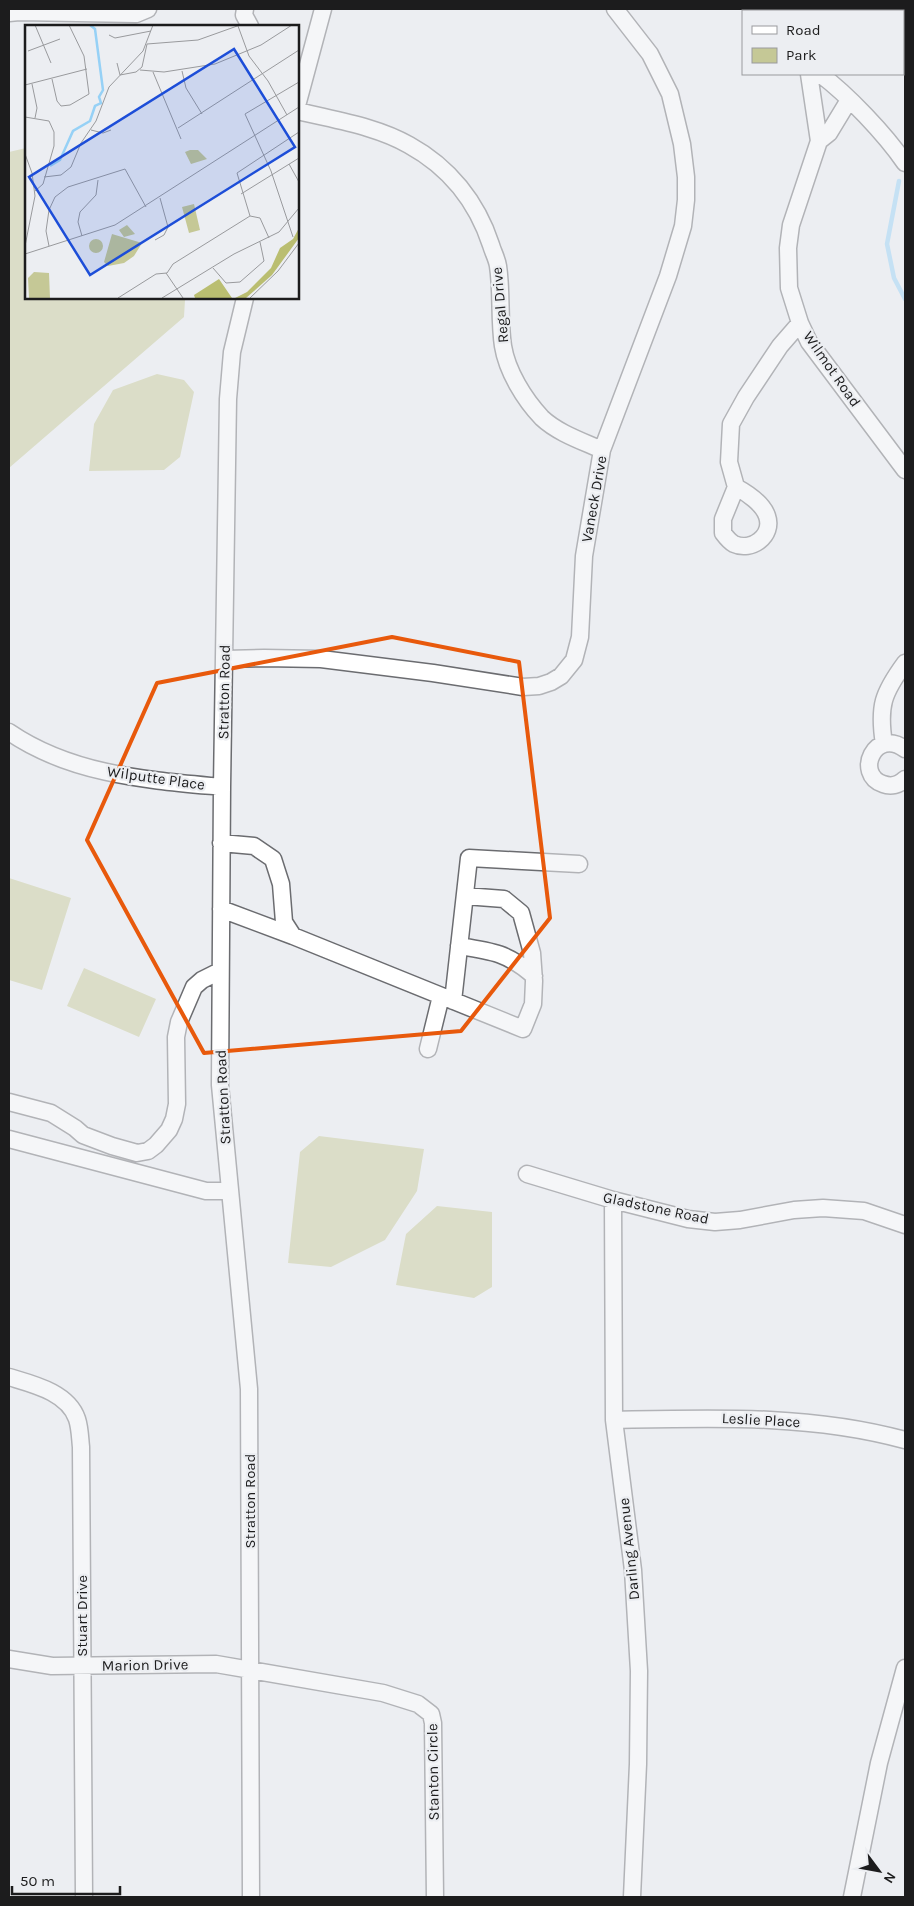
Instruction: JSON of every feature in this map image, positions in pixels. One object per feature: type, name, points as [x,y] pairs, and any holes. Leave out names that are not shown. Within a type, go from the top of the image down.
[{"type":"street","points":[[9,14],[19,12],[136,14],[148,9]]},
{"type":"street","points":[[245,9],[244,15],[249,25]]},
{"type":"street","points":[[299,94],[304,53],[323,9]]},
{"type":"street","name":"Vaneck Drive","points":[[225,659],[321,659],[433,673],[523,687],[539,686],[551,682],[569,669],[578,651],[584,556],[602,450],[668,276],[682,226],[686,200],[686,177],[682,144],[670,94],[650,54],[615,9]]},
{"type":"street","name":"Wilmot Road","points":[[809,75],[820,142]]},
{"type":"street","points":[[821,75],[849,100],[905,162]]},
{"type":"street","name":"Wilmot Road","points":[[849,100],[829,133],[820,142],[791,225],[788,248],[790,288],[800,323],[809,342],[905,470]]},
{"type":"street","name":"Regal Drive","points":[[299,111],[380,132],[408,144],[444,170],[468,196],[486,229],[498,265],[503,346],[511,372],[527,400],[543,419],[566,434],[602,450]]},
{"type":"street","name":"Stratton Road","points":[[245,299],[232,352],[229,376],[221,844],[220,1085],[249,1388],[251,1897]]},
{"type":"street","points":[[736,487],[729,462],[731,424],[746,397],[780,346],[800,323]]},
{"type":"street","points":[[884,744],[881,721],[886,695],[892,681],[905,662]]},
{"type":"street","name":"Wilputte Place","points":[[9,732],[58,758],[94,770],[138,779],[222,787]]},
{"type":"street","points":[[905,749],[892,743],[884,744],[872,753],[869,761],[872,776],[878,782],[893,786],[905,779]]},
{"type":"street","points":[[221,844],[254,846],[273,859],[280,884],[284,922],[293,936]]},
{"type":"street","points":[[428,1049],[447,999],[459,946],[469,858],[579,864]]},
{"type":"street","points":[[221,910],[293,936],[523,1029],[533,1004],[534,976],[532,953],[521,913],[504,899],[465,896]]},
{"type":"street","points":[[459,946],[494,952],[519,963],[534,976]]},
{"type":"street","points":[[9,1102],[52,1113],[83,1135],[136,1153],[148,1151],[163,1139],[174,1119],[176,1104],[176,1037],[179,1022],[194,987],[202,980],[220,971]]},
{"type":"street","points":[[76,1157],[83,1135]]},
{"type":"street","points":[[9,1140],[206,1191],[230,1191]]},
{"type":"street","name":"Gladstone Road","points":[[527,1174],[613,1200],[688,1219],[715,1222],[740,1220],[794,1210],[823,1208],[864,1211],[905,1225]]},
{"type":"street","name":"Darling Avenue","points":[[613,1200],[614,1420],[633,1570],[639,1672],[638,1764],[632,1897]]},
{"type":"street","name":"Stuart Drive","points":[[9,1377],[42,1386],[71,1408],[77,1420],[80,1447],[84,1897]]},
{"type":"street","name":"Leslie Place","points":[[614,1420],[727,1418],[788,1420],[849,1426],[905,1440]]},
{"type":"street","name":"Marion Drive","points":[[9,1659],[52,1666],[216,1664],[251,1669]]},
{"type":"street","points":[[852,1897],[878,1763],[905,1668]]},
{"type":"street","name":"Stanton Circle","points":[[251,1669],[383,1693],[418,1704],[432,1714],[436,1897]]},
{"type":"highlighted area","points":[[392,637],[519,662],[550,918],[461,1031],[204,1053],[87,840],[157,683]]},
{"type":"green space","points":[[25,148],[25,299],[185,300],[184,317],[9,468],[9,152]]},
{"type":"green space","points":[[157,374],[184,380],[194,392],[180,457],[164,470],[89,471],[94,424],[113,390]]},
{"type":"green space","points":[[9,878],[71,898],[42,990],[9,980]]},
{"type":"green space","points":[[84,968],[156,999],[139,1037],[67,1006]]},
{"type":"green space","points":[[319,1136],[424,1149],[417,1191],[385,1240],[331,1267],[288,1263],[300,1152]]},
{"type":"green space","points":[[437,1206],[492,1212],[492,1287],[474,1298],[396,1285],[406,1234]]},
{"type":"waterway","points":[[899,181],[887,244],[894,278],[905,299]]}]
